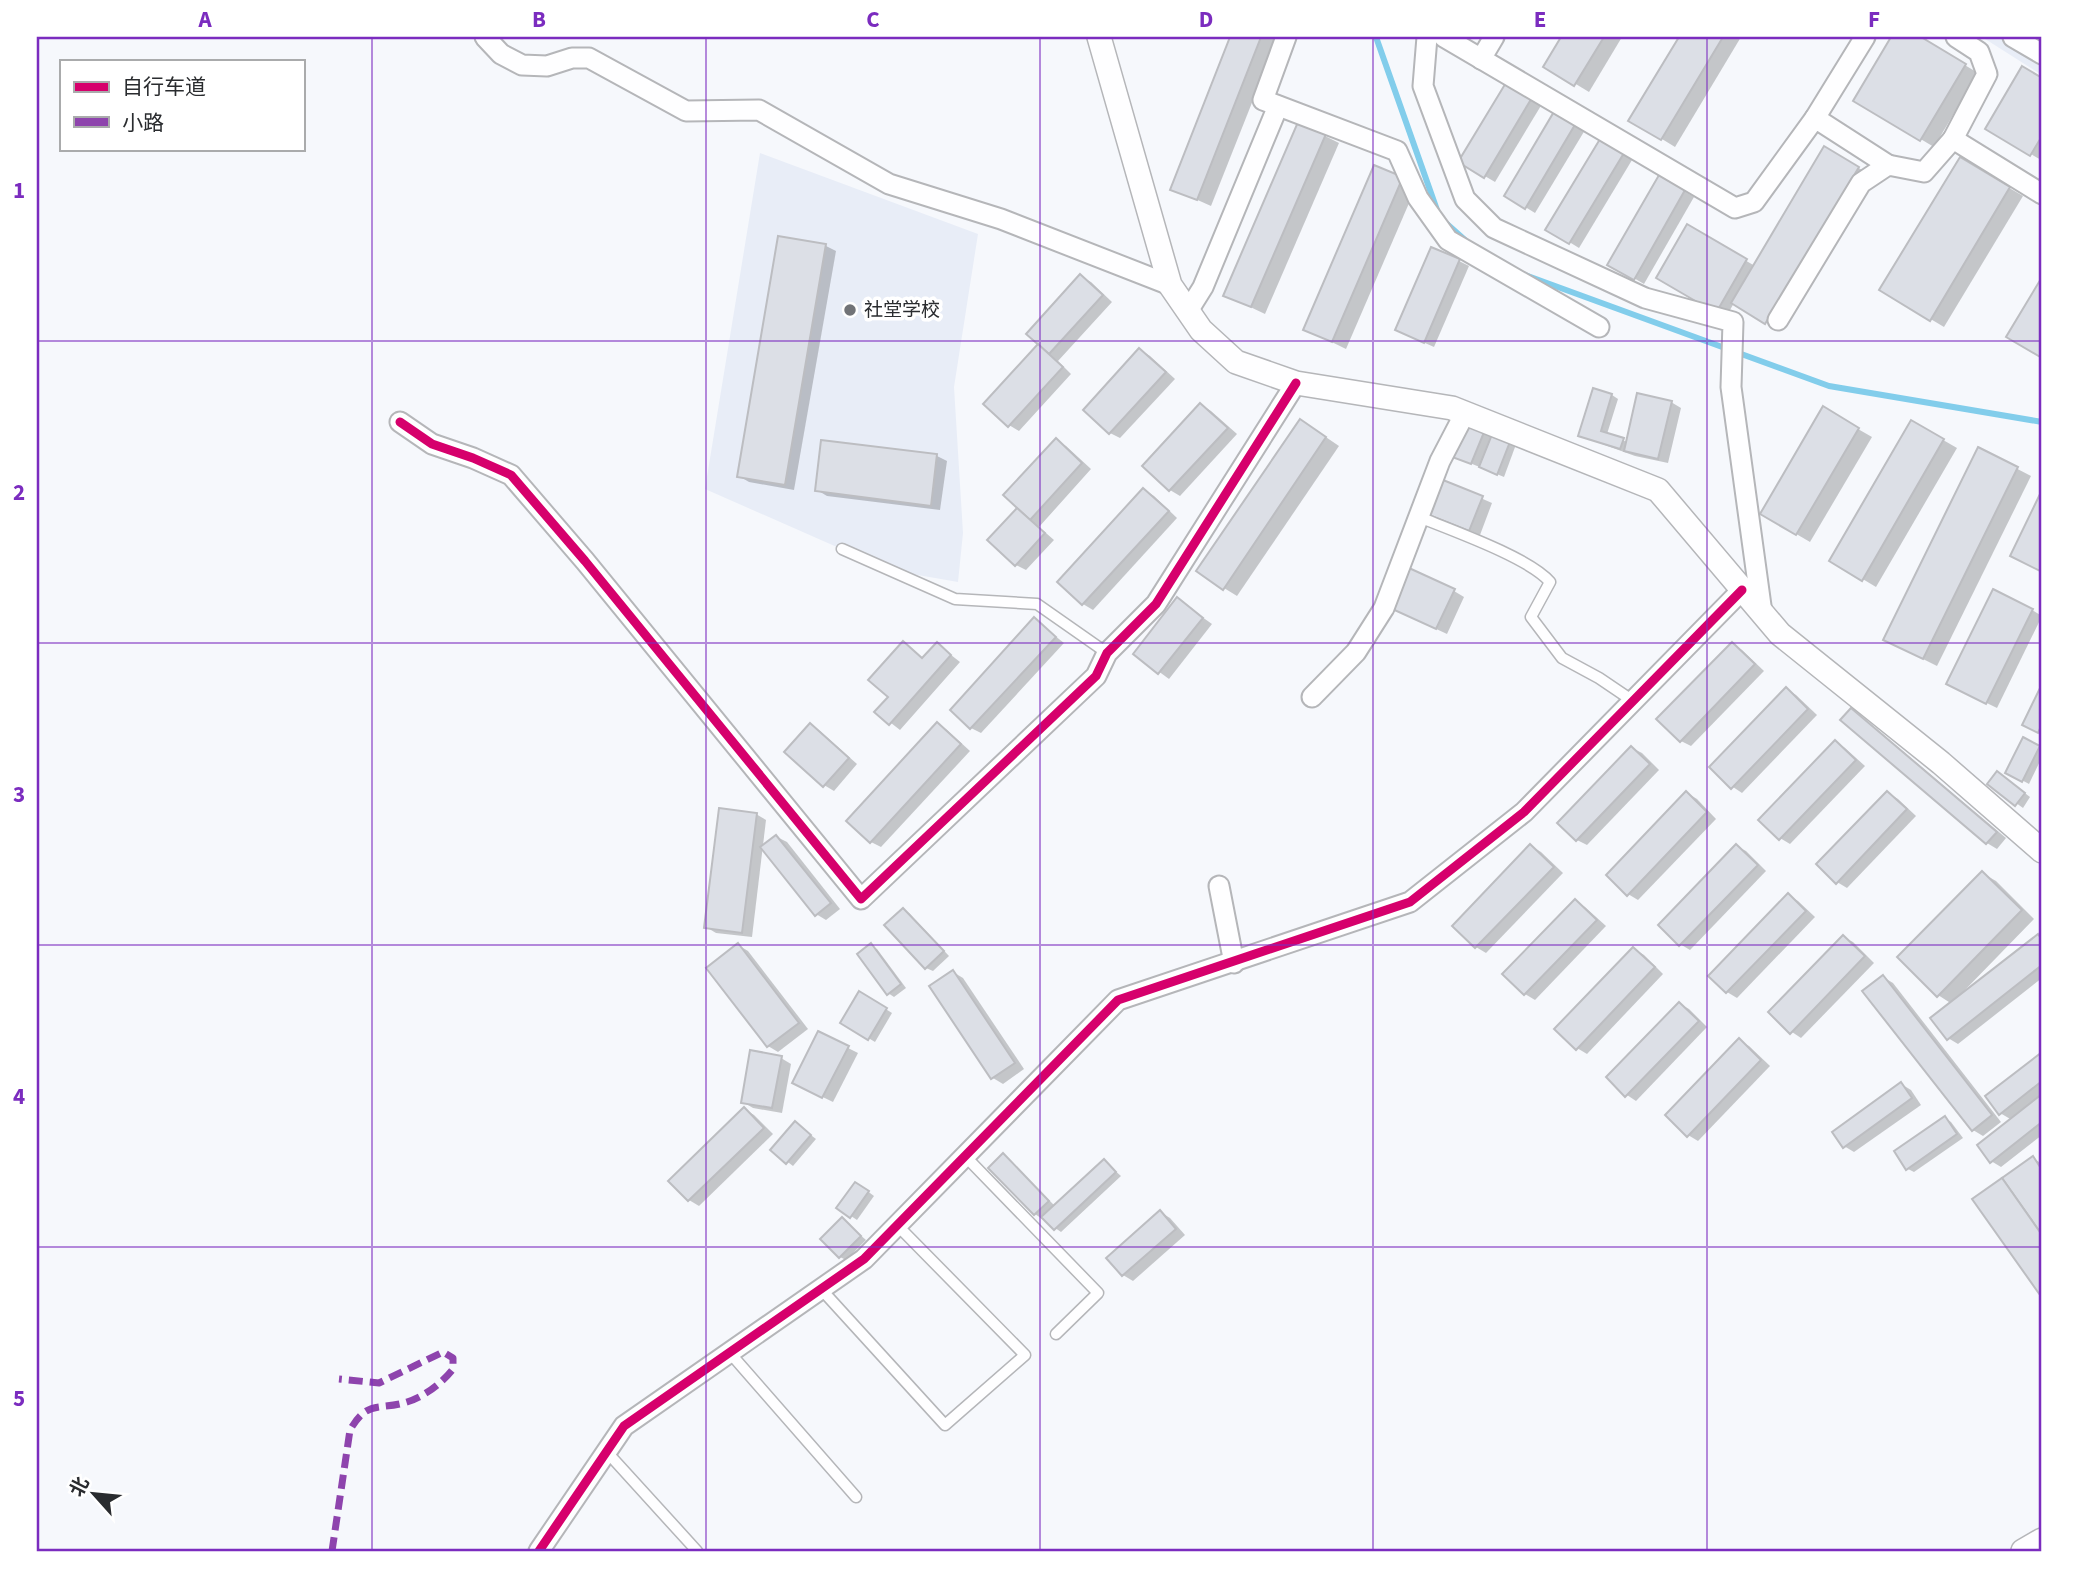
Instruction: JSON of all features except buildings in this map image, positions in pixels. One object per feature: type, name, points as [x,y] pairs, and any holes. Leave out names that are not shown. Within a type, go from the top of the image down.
[{"type":"street","points":[[485,37],[501,54],[522,65],[547,66],[572,58],[589,58],[686,111],[759,110],[889,184],[1001,219],[1170,285]]},
{"type":"street","points":[[1099,37],[1170,285],[1201,330],[1236,362],[1296,383],[1452,408],[1658,490],[1780,634],[1941,763],[2042,851]]},
{"type":"street","points":[[1286,37],[1263,100],[1397,151],[1418,198],[1448,240],[1599,327]]},
{"type":"street","points":[[1427,37],[1423,86],[1465,199],[1493,228],[1646,298],[1733,323],[1731,387],[1762,614]]},
{"type":"street","points":[[1444,37],[1735,208],[1754,202],[1815,118],[1865,37]]},
{"type":"street","points":[[1480,59],[1494,37]]},
{"type":"street","points":[[1815,118],[1888,164],[1924,172],[1953,139],[1987,74],[1979,52],[1956,37]]},
{"type":"street","points":[[2013,37],[2042,54]]},
{"type":"street","points":[[1188,311],[1203,287],[1278,106]]},
{"type":"street","points":[[1953,139],[2042,194]]},
{"type":"street","points":[[1778,320],[1861,183],[1888,164]]},
{"type":"street","points":[[400,422],[432,444],[511,475],[594,571],[861,899],[1096,676],[1107,653],[1157,604],[1296,383]]},
{"type":"street","points":[[1312,697],[1356,652],[1384,608],[1440,461],[1465,413]]},
{"type":"street","points":[[539,1551],[624,1426],[864,1259],[1118,1000],[1410,902],[1524,812],[1742,590]]},
{"type":"street","points":[[1219,886],[1234,963]]},
{"type":"street","points":[[2023,1551],[2042,1540]]},
{"type":"lane","points":[[1419,517],[1541,571],[1550,582],[1531,617],[1562,658],[1600,678],[1633,701]]},
{"type":"lane","points":[[842,548],[955,599],[1037,604],[1107,653]]},
{"type":"lane","points":[[965,1156],[1098,1293],[1056,1334]]},
{"type":"lane","points":[[821,1289],[945,1425],[1025,1355],[897,1225]]},
{"type":"lane","points":[[730,1353],[856,1497]]},
{"type":"lane","points":[[606,1451],[696,1551]]},
{"type":"shaded area","points":[[1982,37],[2042,37],[2042,75]]},
{"type":"shaded area","name":"社堂学校","points":[[760,153],[978,234],[954,387],[963,533],[958,582],[889,570],[705,489]]},
{"type":"waterway","points":[[1376,37],[1437,210]]},
{"type":"waterway","points":[[1447,224],[1465,240]]},
{"type":"waterway","points":[[1525,275],[1829,386],[2042,422]]},
{"type":"marked path","points":[[332,1551],[350,1430],[356,1420],[368,1410],[407,1402],[432,1389],[453,1369],[453,1358],[443,1352],[379,1383],[339,1379]]},
{"type":"cycle path","points":[[400,422],[432,444],[511,475],[585,561],[861,899],[1096,676],[1107,653],[1156,604],[1296,383]]},
{"type":"cycle path","points":[[539,1551],[624,1426],[864,1259],[1118,1000],[1410,902],[1524,812],[1742,590]]},
{"type":"place","name":"社堂学校","points":[[850,310]]}]
